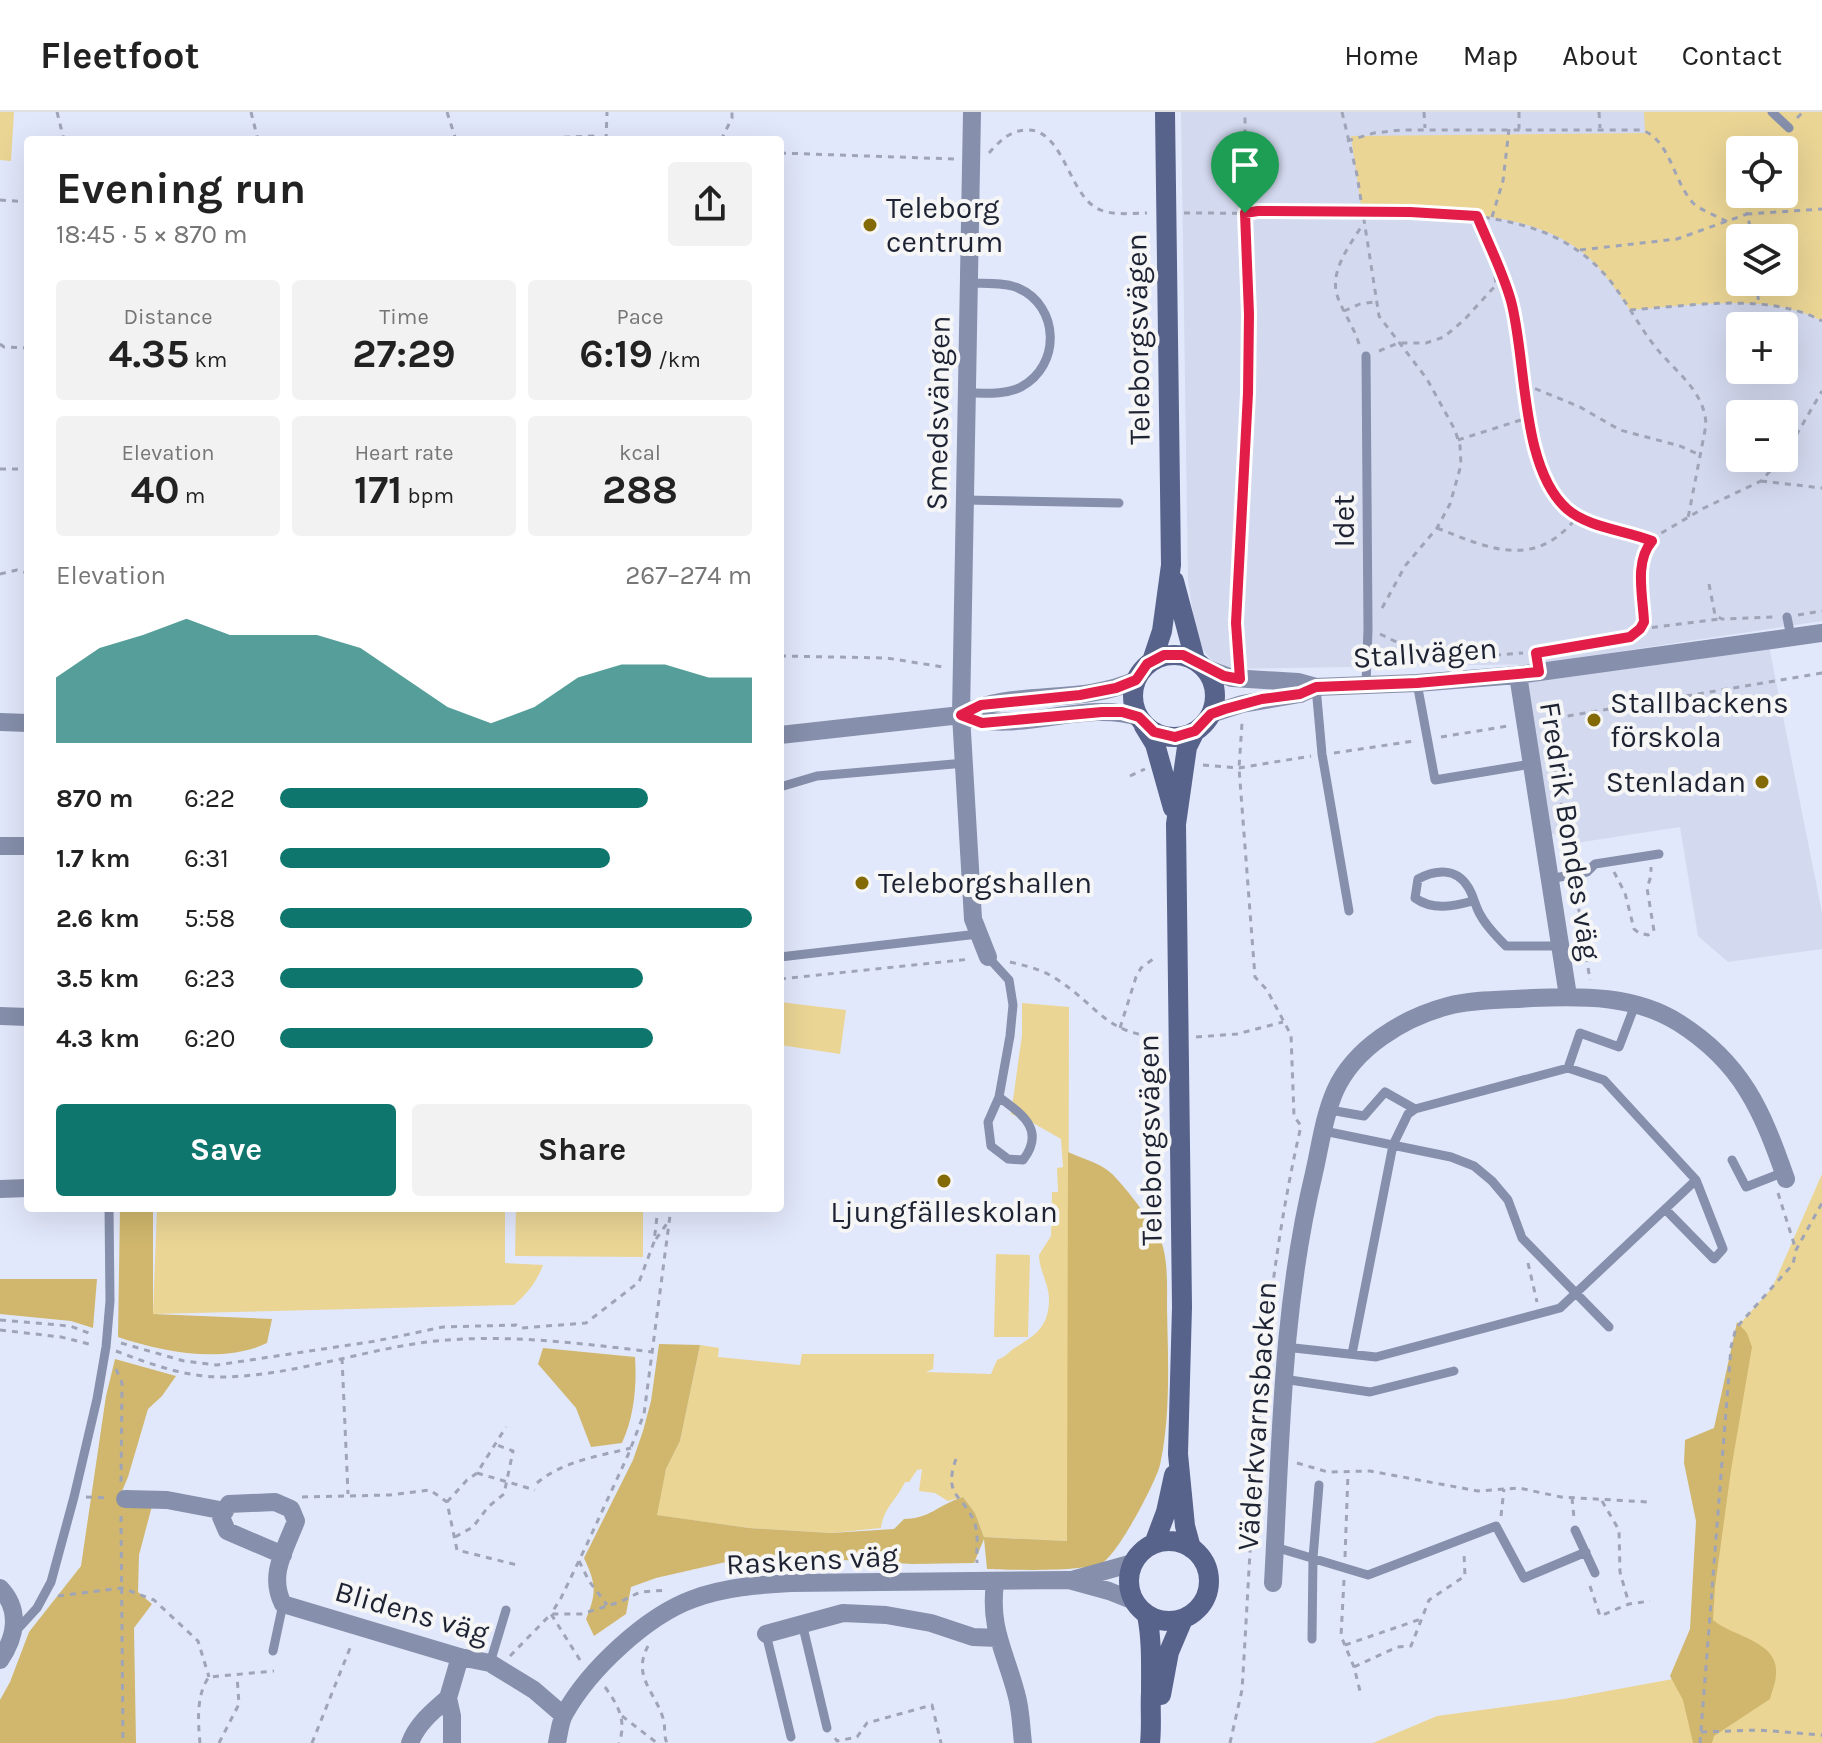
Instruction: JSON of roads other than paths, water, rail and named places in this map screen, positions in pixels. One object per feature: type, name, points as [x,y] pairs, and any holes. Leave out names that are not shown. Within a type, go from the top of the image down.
[{"type":"main road","name":"Teleborgsvägen","points":[[1152,661],[1162,631],[1171,565],[1165,112]]},
{"type":"main road","name":"Teleborgsvägen","points":[[1171,565],[1200,664]]},
{"type":"main road","points":[[1176,654],[1200,664],[1215,691],[1211,714],[1195,731],[1182,736],[1168,737],[1154,732],[1141,720],[1133,701],[1136,680],[1142,669],[1164,655],[1176,654]]},
{"type":"main road","name":"Teleborgsvägen","points":[[1141,720],[1162,764],[1176,824]]},
{"type":"main road","name":"Teleborgsvägen","points":[[1191,1548],[1185,1526],[1178,1454],[1182,1307],[1176,824],[1187,747],[1195,731]]},
{"type":"main road","name":"Teleborgsvägen","points":[[1154,1544],[1166,1512],[1178,1454]]},
{"type":"main road","points":[[1150,1743],[1153,1714],[1150,1630],[1129,1582],[1133,1563],[1142,1552],[1154,1544],[1173,1542],[1191,1548],[1205,1564],[1209,1586],[1200,1606],[1183,1619],[1169,1652],[1160,1699],[1153,1714]]},
{"type":"main road","points":[[1140,1608],[1164,1621],[1183,1619]]},
{"type":"street","name":"Smedsvängen","points":[[972,112],[961,715],[973,919],[988,957]]},
{"type":"street","name":"Stallvägen","points":[[1200,664],[1224,676],[1298,682],[1316,687],[1417,683],[1518,675],[1822,633]]},
{"type":"street","name":"Fredrik Bondes väg","points":[[1518,675],[1568,996]]},
{"type":"street","points":[[784,735],[961,715],[981,705],[1102,692],[1136,680]]},
{"type":"street","name":"Stallvägen","points":[[1211,714],[1242,704],[1300,694],[1316,687]]},
{"type":"street","points":[[961,715],[982,723],[1112,711],[1141,720]]},
{"type":"street","points":[[0,722],[24,723]]},
{"type":"street","points":[[0,846],[24,846]]},
{"type":"street","name":"Väderkvarnsbacken","points":[[1273,1583],[1285,1347],[1305,1213],[1335,1091],[1357,1057],[1386,1034],[1415,1018],[1448,1006],[1568,996],[1606,997],[1676,1021],[1732,1066],[1760,1112],[1785,1175]]},
{"type":"street","points":[[0,1016],[24,1017]]},
{"type":"street","points":[[0,1189],[24,1188]]},
{"type":"street","points":[[123,1499],[167,1500],[225,1511]]},
{"type":"street","points":[[283,1555],[227,1531],[221,1517],[229,1504],[275,1502],[291,1509],[296,1521],[283,1555],[276,1572],[276,1589],[283,1604]]},
{"type":"street","name":"Raskens väg","points":[[557,1743],[563,1715],[599,1668],[633,1634],[690,1600],[745,1586],[791,1583],[1069,1580],[1133,1563]]},
{"type":"street","name":"Raskens väg","points":[[1069,1580],[1109,1591],[1140,1608]]},
{"type":"street","points":[[986,1583],[998,1638],[1017,1696],[1023,1743]]},
{"type":"street","points":[[0,1588],[10,1601],[15,1632],[0,1660]]},
{"type":"street","name":"Blidens väg","points":[[283,1604],[494,1665],[534,1690],[563,1715]]},
{"type":"street","name":"Raskens väg","points":[[766,1634],[843,1613],[886,1615],[931,1623],[973,1637],[998,1638]]},
{"type":"street","points":[[452,1743],[448,1698],[460,1657]]},
{"type":"street","points":[[410,1743],[429,1714],[448,1698]]},
{"type":"lane","points":[[1772,112],[1789,128]]},
{"type":"lane","points":[[966,393],[999,393],[1020,388],[1037,376],[1043,367],[1052,337],[1047,316],[1035,299],[1017,288],[969,283]]},
{"type":"lane","name":"Idet","points":[[1366,356],[1366,685]]},
{"type":"lane","points":[[964,500],[1119,503]]},
{"type":"lane","points":[[1787,617],[1791,637]]},
{"type":"lane","points":[[1536,653],[1539,672]]},
{"type":"lane","points":[[1417,683],[1435,780],[1531,764]]},
{"type":"lane","points":[[1316,687],[1322,754],[1349,911]]},
{"type":"lane","points":[[784,786],[817,776],[965,763]]},
{"type":"lane","points":[[1549,879],[1587,872],[1595,864],[1655,855]]},
{"type":"lane","points":[[1473,901],[1451,906],[1422,904],[1415,898],[1418,879],[1430,872],[1449,871],[1469,888],[1482,919],[1506,946],[1560,946]]},
{"type":"lane","points":[[784,957],[978,934]]},
{"type":"lane","points":[[988,957],[1009,980],[1013,1005],[999,1097],[988,1122],[991,1146],[1008,1159],[1023,1160],[1031,1149],[1032,1128],[1021,1114],[999,1097]]},
{"type":"lane","points":[[1568,1068],[1580,1033],[1619,1047],[1635,1005]]},
{"type":"lane","points":[[1352,1354],[1393,1145],[1408,1114],[1415,1109],[1568,1068],[1604,1080],[1696,1180],[1723,1249],[1714,1259],[1665,1209]]},
{"type":"lane","points":[[1330,1110],[1364,1116],[1385,1092],[1415,1109]]},
{"type":"lane","points":[[1324,1131],[1451,1157],[1474,1166],[1508,1200],[1522,1238],[1609,1327]]},
{"type":"lane","points":[[1732,1160],[1746,1187],[1785,1175]]},
{"type":"lane","points":[[1285,1347],[1376,1357],[1560,1308],[1696,1180]]},
{"type":"lane","points":[[15,1632],[43,1598],[56,1567],[97,1399],[110,1301],[109,1212]]},
{"type":"lane","points":[[1283,1379],[1370,1392],[1454,1371]]},
{"type":"lane","points":[[1312,1639],[1313,1558],[1319,1485]]},
{"type":"lane","points":[[1275,1547],[1368,1575],[1496,1526],[1524,1578],[1586,1552]]},
{"type":"lane","points":[[1575,1530],[1595,1573]]},
{"type":"lane","points":[[273,1651],[283,1604]]},
{"type":"lane","points":[[494,1665],[506,1610]]},
{"type":"lane","points":[[802,1623],[827,1728]]},
{"type":"lane","points":[[766,1634],[791,1737]]},
{"type":"place","name":"Teleborg centrum","points":[[870,225]]},
{"type":"place","name":"Stallbackens förskola","points":[[1594,720]]},
{"type":"place","name":"Stenladan","points":[[1762,782]]},
{"type":"place","name":"Teleborgshallen","points":[[862,883]]},
{"type":"place","name":"Ljungfälleskolan","points":[[944,1181]]}]
